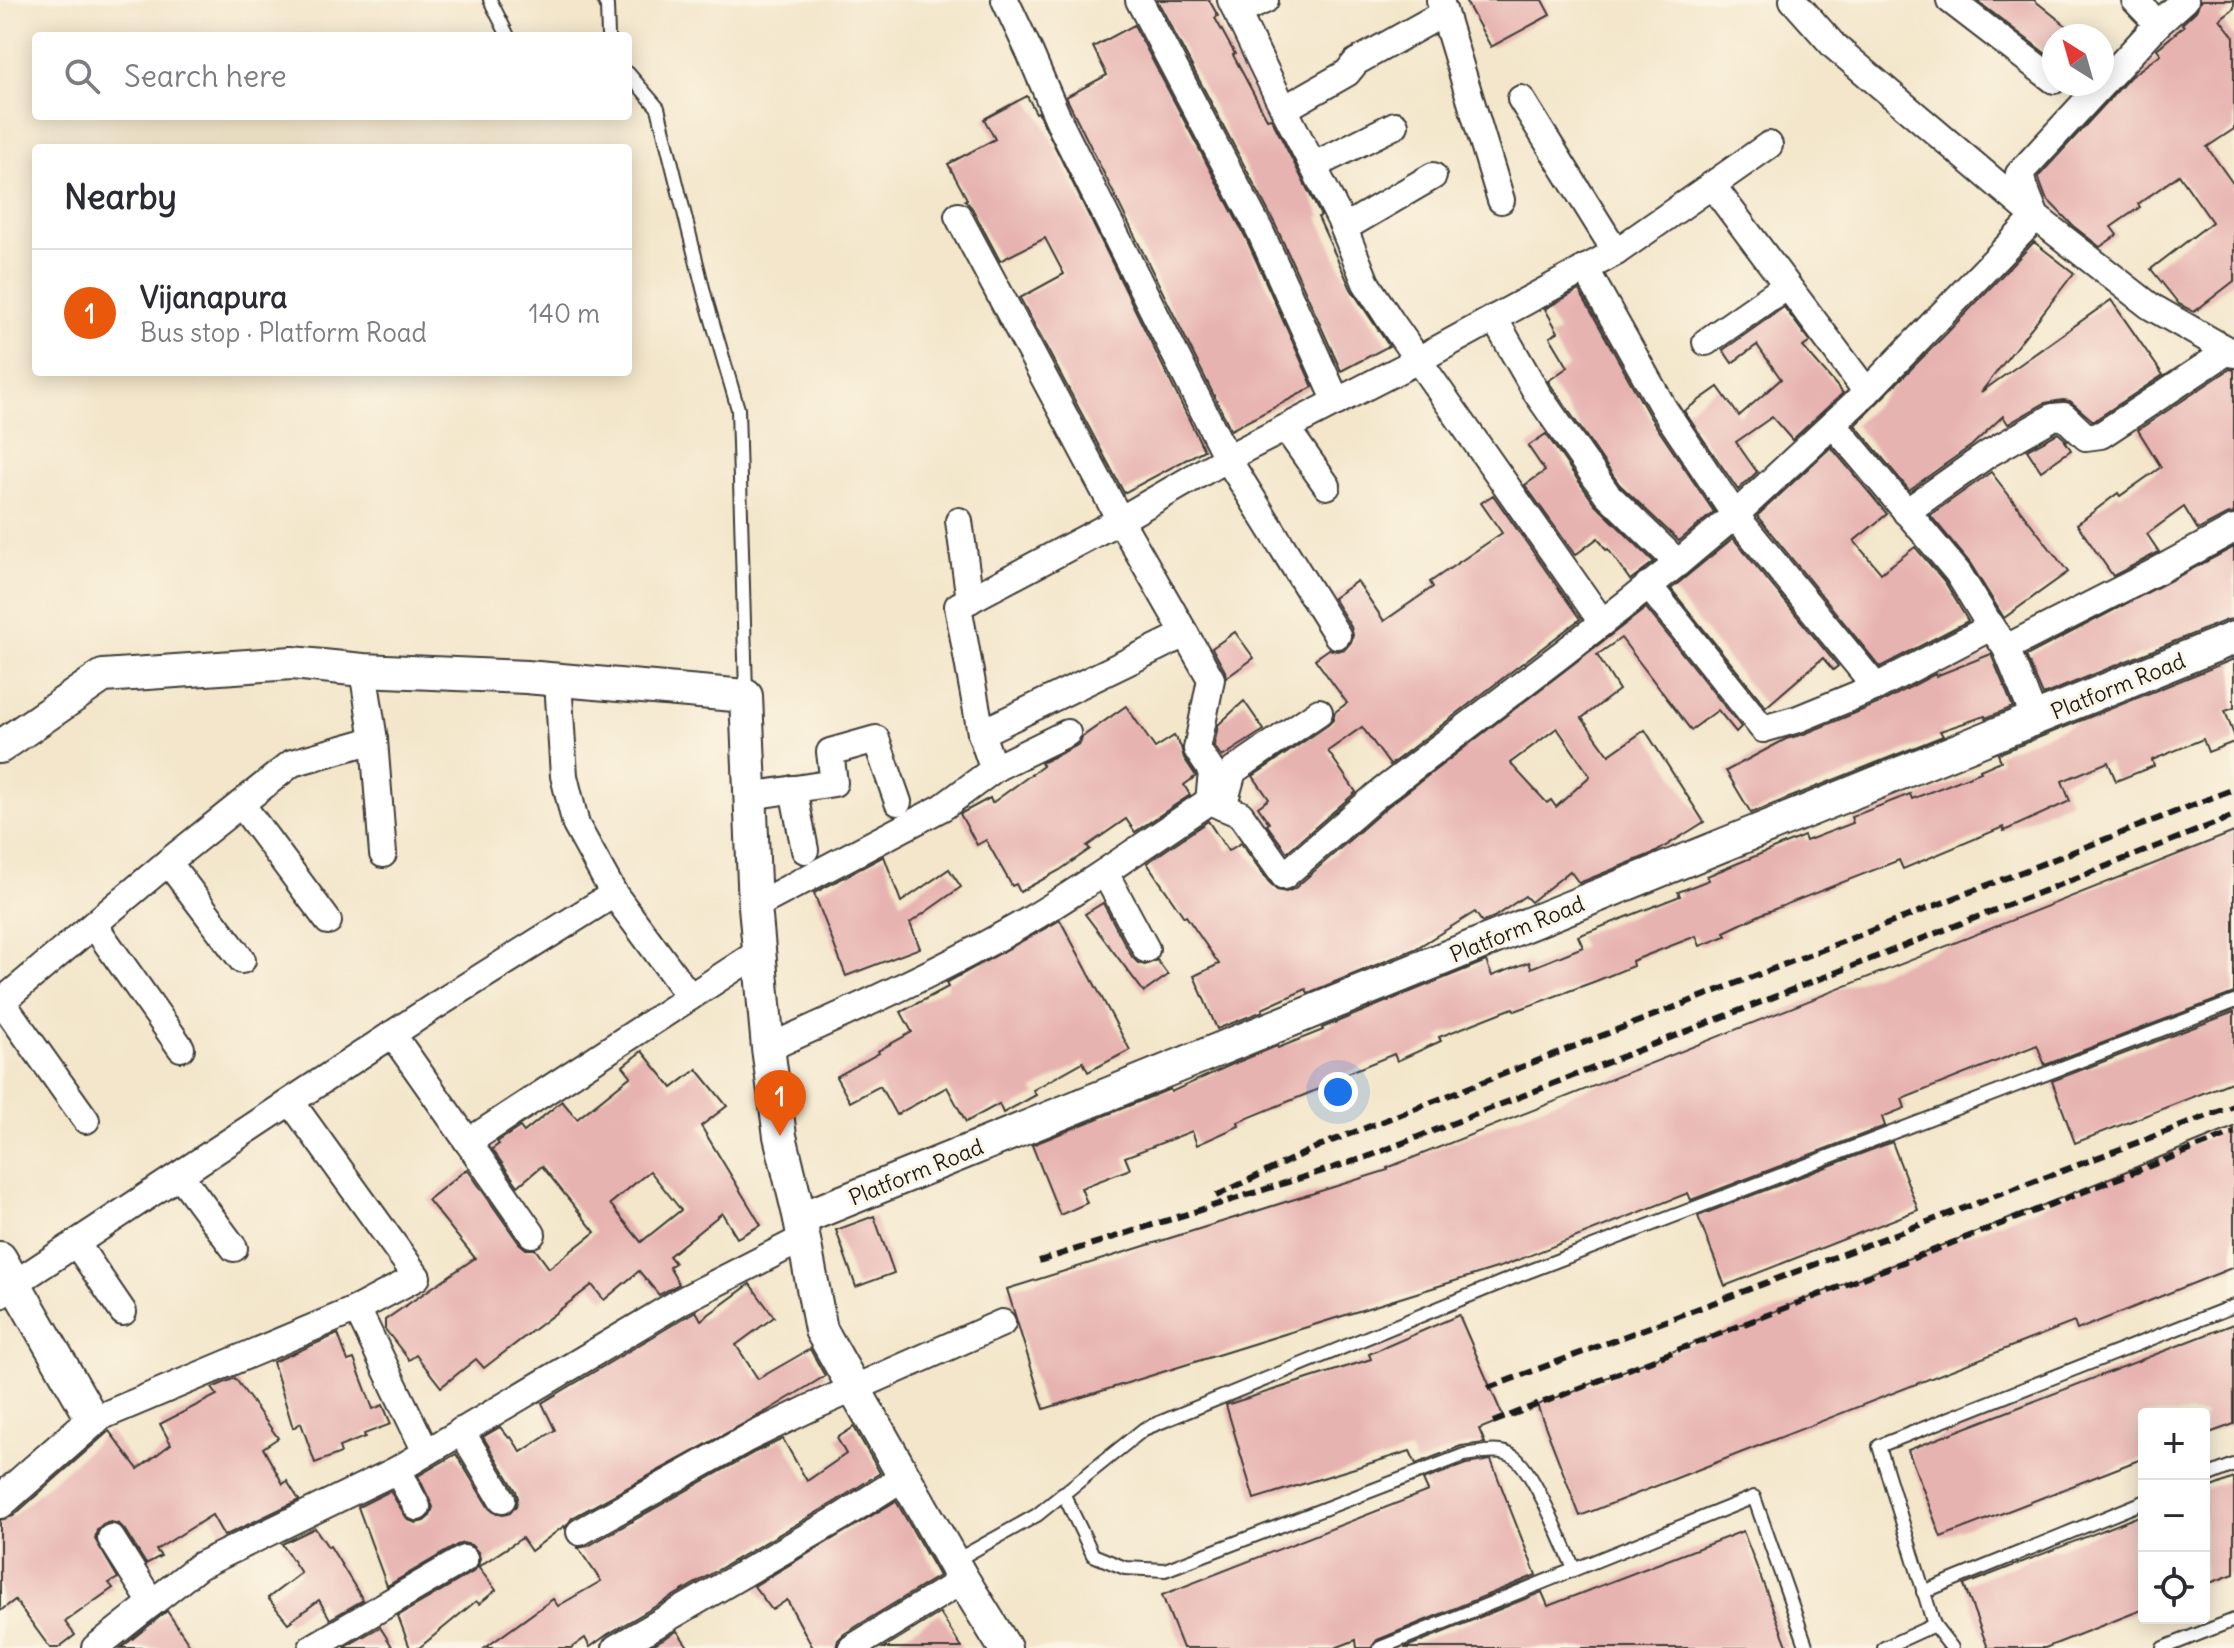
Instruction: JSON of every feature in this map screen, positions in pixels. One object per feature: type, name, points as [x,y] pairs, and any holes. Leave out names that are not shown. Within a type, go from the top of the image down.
[{"type":"street","points":[[1005,0],[1062,128],[1227,458],[1337,635]]},
{"type":"street","points":[[1139,0],[1260,231],[1337,402]]},
{"type":"street","points":[[1265,0],[1234,6],[1344,228],[1366,283],[1602,622]]},
{"type":"street","points":[[1950,0],[2042,71]]},
{"type":"street","points":[[2135,0],[2158,24]]},
{"type":"street","points":[[2036,217],[2019,174],[2158,24],[2185,0]]},
{"type":"street","points":[[1804,4],[1834,46],[2036,217],[2150,306],[2231,352],[2101,435],[2086,437],[2064,416],[2053,417],[1988,454],[1906,512]]},
{"type":"street","points":[[1284,109],[1347,73],[1356,62],[1442,7],[1501,200]]},
{"type":"street","points":[[2075,96],[2085,104]]},
{"type":"street","points":[[1521,99],[1616,252]]},
{"type":"street","points":[[1313,166],[1395,125]]},
{"type":"street","points":[[997,767],[990,759],[981,733],[958,606],[1120,520],[1227,458],[1418,360],[1616,252],[1769,145]]},
{"type":"street","points":[[1344,228],[1433,176]]},
{"type":"street","points":[[1712,185],[1867,392]]},
{"type":"street","points":[[958,216],[1120,520],[1211,679],[1197,749],[1212,772],[1216,804]]},
{"type":"street","points":[[1216,804],[1240,814],[1284,876],[1377,795],[1678,563],[1735,515],[1867,392],[2036,217]]},
{"type":"street","points":[[1585,268],[1664,409],[1735,515],[1876,687]]},
{"type":"street","points":[[1706,342],[1786,286]]},
{"type":"street","points":[[1494,318],[1538,395],[1607,494],[1678,563]]},
{"type":"street","points":[[1833,424],[1958,573],[1998,638],[2035,719]]},
{"type":"street","points":[[1286,428],[1327,486]]},
{"type":"street","points":[[959,521],[970,600]]},
{"type":"street","points":[[1648,585],[1763,729],[1798,719],[2157,571],[2234,529]]},
{"type":"street","points":[[981,733],[1185,634]]},
{"type":"street","name":"Platform Road","points":[[802,1229],[2234,638]]},
{"type":"street","points":[[0,747],[103,676],[292,663],[363,670],[526,677],[746,696],[755,906],[768,1048],[780,1136],[821,1330],[1005,1648]]},
{"type":"street","points":[[363,670],[374,740],[383,854]]},
{"type":"street","points":[[558,681],[564,776],[576,825],[614,894],[690,997]]},
{"type":"street","points":[[768,1048],[900,989],[1025,922],[1216,804],[1233,771],[1319,712]]},
{"type":"street","points":[[755,906],[943,807],[997,767],[1067,733]]},
{"type":"street","points":[[750,796],[834,783],[830,752],[876,739],[898,802]]},
{"type":"street","points":[[86,1120],[1,1002],[292,763],[374,740]]},
{"type":"street","points":[[793,789],[805,850]]},
{"type":"street","points":[[241,804],[328,921]]},
{"type":"street","points":[[168,862],[242,960]]},
{"type":"street","points":[[1105,873],[1146,949]]},
{"type":"street","points":[[93,1420],[5,1279],[76,1243],[392,1034],[614,894]]},
{"type":"street","points":[[94,925],[181,1048]]},
{"type":"street","points":[[468,1142],[759,952]]},
{"type":"street","points":[[392,1034],[532,1234]]},
{"type":"street","points":[[0,1502],[93,1420],[357,1309],[417,1277],[291,1102]]},
{"type":"street","points":[[180,1175],[234,1248]]},
{"type":"street","points":[[95,1648],[199,1566],[397,1470],[802,1229]]},
{"type":"street","points":[[76,1243],[123,1312]]},
{"type":"street","points":[[357,1309],[426,1452]]},
{"type":"street","points":[[580,1532],[748,1438],[1002,1323]]},
{"type":"street","points":[[461,1431],[502,1499]]},
{"type":"street","points":[[397,1470],[417,1507]]},
{"type":"street","points":[[616,1648],[904,1477]]},
{"type":"street","points":[[111,1538],[152,1603]]},
{"type":"street","points":[[312,1648],[464,1559]]},
{"type":"street","points":[[852,1648],[958,1571]]},
{"type":"lane","points":[[490,0],[506,32]]},
{"type":"lane","points":[[604,0],[608,32]]},
{"type":"lane","points":[[632,78],[658,108],[705,296],[738,409],[746,696]]},
{"type":"lane","points":[[958,1571],[1037,1515],[1144,1429],[1537,1268],[2234,1002]]},
{"type":"lane","points":[[1952,1648],[1934,1625],[1879,1446],[2234,1306]]},
{"type":"lane","points":[[1063,1493],[1093,1555],[1125,1568],[1165,1570],[1464,1455],[1492,1451],[1513,1455],[1530,1475],[1574,1569]]},
{"type":"lane","points":[[2210,1475],[2234,1465]]},
{"type":"lane","points":[[1380,1648],[1754,1497],[1807,1648]]},
{"type":"lane","points":[[1923,1592],[2138,1504]]},
{"type":"lane","points":[[2163,1648],[2234,1620]]},
{"type":"lane","points":[[1884,1648],[1934,1625]]},
{"type":"building","points":[[1157,0],[1209,0],[1233,55],[1267,119],[1271,118],[1321,216],[1318,217],[1351,289],[1389,346],[1341,371],[1275,224]]},
{"type":"building","points":[[1465,0],[1542,0],[1550,15],[1491,47]]},
{"type":"building","points":[[1976,0],[2034,0],[2064,24],[2042,24],[2042,51]]},
{"type":"building","points":[[2201,0],[2234,0],[2234,8],[2220,19],[2234,37],[2234,129],[2207,147],[2234,185],[2234,281],[2194,312],[2179,304],[2151,269],[2212,222],[2179,175],[2111,227],[2117,235],[2100,247],[2073,226],[2046,198],[2038,177],[2130,77],[2161,54],[2157,49],[2196,11]]},
{"type":"building","points":[[1134,25],[1246,238],[1313,387],[1231,430],[1066,97],[1107,75],[1093,47]]},
{"type":"building","points":[[1027,96],[1038,112],[1204,450],[1124,493],[1020,298],[1064,274],[1045,238],[1000,261],[948,164],[995,139],[984,119]]},
{"type":"building","points":[[2034,242],[2074,273],[1981,392],[2111,300],[2163,375],[2095,420],[2070,401],[2063,400],[2045,403],[2008,424],[2003,416],[1971,446],[1909,490],[1855,425]]},
{"type":"building","points":[[1579,290],[1650,417],[1714,512],[1679,541],[1619,484],[1548,381],[1568,367],[1550,337],[1558,332],[1545,309]]},
{"type":"building","points":[[1784,307],[1810,342],[1803,347],[1843,393],[1792,440],[1772,417],[1736,442],[1757,472],[1738,490],[1684,411],[1718,387],[1739,416],[1781,379],[1757,345],[1732,363],[1723,350]]},
{"type":"building","points":[[2230,369],[2234,370],[2234,513],[2198,530],[2184,507],[2147,534],[2159,552],[2113,576],[2077,524],[2118,493],[2120,496],[2161,467],[2138,430]]},
{"type":"building","points":[[2058,433],[2071,450],[2041,471],[2027,450]]},
{"type":"building","points":[[1546,434],[1594,503],[1654,562],[1630,580],[1598,538],[1575,555],[1525,485],[1545,471],[1528,446]]},
{"type":"building","points":[[1831,447],[1887,514],[1854,541],[1881,573],[1915,547],[1945,582],[1968,621],[1880,667],[1757,516]]},
{"type":"building","points":[[1991,472],[2068,572],[2004,618],[1970,563],[1930,515]]},
{"type":"building","points":[[1493,495],[1580,619],[1390,765],[1362,727],[1328,751],[1356,792],[1287,852],[1258,807],[1269,799],[1253,776],[1328,725],[1335,712],[1347,703],[1315,659],[1329,649],[1345,649],[1351,642],[1351,627],[1333,598],[1357,581],[1384,621],[1433,587],[1430,582],[1502,533],[1481,503]]},
{"type":"building","points":[[1733,538],[1838,666],[1833,670],[1823,658],[1766,707],[1671,589]]},
{"type":"building","points":[[2234,547],[2234,619],[2043,695],[2026,656]]},
{"type":"building","points":[[1646,608],[1741,727],[1736,732],[1718,710],[1691,730],[1621,638],[1597,655],[1619,690],[1582,718],[1609,755],[1645,730],[1704,822],[1656,852],[1579,883],[1570,871],[1531,902],[1525,896],[1482,922],[1475,912],[1415,949],[1308,993],[1306,989],[1263,1011],[1217,1029],[1194,976],[1219,964],[1147,863],[1208,821],[1228,851],[1241,843],[1271,885],[1286,892],[1294,889],[1387,807]],"holes":[[[1557,728],[1590,776],[1556,807],[1551,800],[1547,803],[1510,763]]]},
{"type":"building","points":[[1235,632],[1254,658],[1226,678],[1212,648]]},
{"type":"building","points":[[1991,654],[2013,707],[1940,731],[1943,736],[1751,813],[1726,771],[1786,739],[1882,702],[1935,674]]},
{"type":"building","points":[[2234,659],[2234,708],[2225,711],[2234,742],[2208,752],[2203,739],[2152,760],[2154,766],[2116,781],[2108,762],[2062,781],[2070,801],[2004,831],[2003,827],[1903,869],[1899,860],[1762,914],[1724,932],[1726,936],[1700,946],[1696,936],[1632,961],[1633,966],[1596,981],[1515,1011],[1513,1008],[1439,1037],[1441,1041],[1397,1061],[1394,1054],[1328,1081],[1329,1085],[1238,1122],[1239,1126],[1197,1145],[1192,1131],[1125,1157],[1130,1169],[1081,1188],[1087,1203],[1060,1215],[1032,1145],[1170,1089],[1171,1092],[1486,961],[1492,976],[1529,962],[1531,968],[1583,947],[1578,936],[1680,896],[1678,892],[1709,880],[1707,876],[1804,836],[1806,841],[1853,823],[1851,817],[1910,794],[1912,799],[1981,772],[2001,761],[1998,754]]},
{"type":"building","points":[[1244,701],[1264,730],[1222,757],[1214,746],[1218,725]]},
{"type":"building","points":[[1126,706],[1155,748],[1174,736],[1196,776],[1184,785],[1190,795],[1135,832],[1126,819],[1087,846],[1090,849],[1060,870],[1020,892],[1016,884],[1012,886],[986,840],[977,845],[960,814],[990,798],[992,803],[1043,766],[1041,763],[1080,743],[1082,737]]},
{"type":"building","points":[[2234,832],[2234,993],[2045,1065],[2037,1045],[1902,1099],[1905,1108],[1882,1117],[1885,1126],[1691,1200],[1688,1193],[1503,1266],[1044,1409],[1007,1289],[1388,1170]]},
{"type":"building","points":[[884,856],[901,902],[949,869],[961,887],[910,923],[920,948],[846,976],[814,893]]},
{"type":"building","points":[[1103,903],[1132,957],[1145,965],[1157,960],[1168,975],[1144,992],[1085,914]]},
{"type":"building","points":[[1060,920],[1130,1050],[1088,1072],[1083,1062],[1033,1090],[1036,1095],[1003,1113],[999,1104],[966,1122],[947,1087],[896,1115],[880,1086],[850,1102],[836,1077],[912,1032],[901,1012],[948,987],[946,983]]},
{"type":"building","points":[[2234,1012],[2234,1081],[2075,1143],[2052,1081]]},
{"type":"building","points":[[642,1051],[672,1088],[697,1069],[727,1106],[701,1126],[761,1225],[737,1238],[722,1213],[669,1256],[675,1263],[669,1267],[679,1284],[659,1295],[639,1271],[604,1300],[592,1285],[484,1368],[476,1359],[441,1387],[416,1355],[409,1360],[385,1329],[385,1320],[475,1258],[428,1200],[467,1169],[519,1243],[526,1249],[535,1249],[549,1268],[595,1232],[542,1166],[518,1186],[492,1149],[499,1144],[497,1142],[520,1127],[524,1132],[562,1101],[577,1119],[631,1076],[623,1066]],"holes":[[[650,1171],[681,1210],[641,1242],[610,1204]]]},
{"type":"building","points":[[2234,1127],[2234,1267],[2077,1330],[2074,1322],[1580,1516],[1537,1405]]},
{"type":"building","points":[[1892,1142],[1918,1210],[1725,1286],[1698,1216]]},
{"type":"building","points":[[874,1216],[894,1273],[856,1287],[836,1230]]},
{"type":"building","points":[[750,1284],[774,1317],[736,1345],[758,1379],[810,1349],[825,1376],[572,1518],[565,1528],[531,1551],[522,1538],[478,1567],[496,1590],[479,1604],[476,1601],[419,1648],[410,1648],[398,1616],[473,1572],[480,1558],[478,1552],[471,1545],[457,1545],[387,1586],[358,1507],[390,1491],[408,1520],[416,1523],[424,1521],[433,1507],[418,1476],[456,1454],[489,1508],[503,1515],[510,1513],[516,1506],[516,1491],[483,1437],[500,1427],[521,1452],[555,1430],[542,1403],[696,1311],[701,1320]]},
{"type":"building","points":[[1459,1315],[1504,1419],[1479,1429],[1485,1443],[1461,1446],[1416,1464],[1410,1451],[1254,1499],[1226,1405],[1371,1359],[1369,1354]]},
{"type":"building","points":[[2234,1324],[2234,1424],[2210,1433],[2210,1408],[2138,1408],[2138,1460],[1941,1537],[1908,1450]]},
{"type":"building","points":[[338,1334],[348,1361],[354,1359],[373,1409],[383,1405],[391,1424],[364,1434],[365,1437],[339,1447],[341,1453],[315,1463],[301,1423],[293,1428],[273,1362]]},
{"type":"building","points":[[235,1378],[278,1438],[263,1448],[283,1484],[287,1481],[299,1500],[224,1536],[212,1515],[156,1550],[161,1556],[146,1564],[119,1524],[103,1524],[97,1530],[95,1539],[118,1578],[109,1583],[113,1588],[65,1622],[75,1635],[58,1648],[50,1648],[15,1600],[0,1611],[0,1520],[13,1516],[109,1431],[138,1469],[171,1444],[160,1424],[217,1395],[212,1388]]},
{"type":"building","points":[[854,1427],[880,1473],[833,1503],[590,1647],[585,1638],[571,1648],[485,1648],[553,1599],[558,1606],[601,1581],[578,1548],[588,1546],[783,1439],[807,1481],[846,1454],[837,1438]]},
{"type":"building","points":[[1491,1460],[1536,1575],[1377,1640],[1371,1648],[1357,1648],[1356,1640],[1335,1648],[1183,1648],[1162,1595],[1428,1491],[1423,1480],[1466,1464]]},
{"type":"building","points":[[2234,1478],[2234,1574],[2210,1583],[2210,1552],[2210,1488]]},
{"type":"building","points":[[896,1501],[939,1576],[844,1634],[836,1648],[813,1648],[787,1600],[772,1610],[754,1586]]},
{"type":"building","points":[[2138,1516],[2138,1611],[2045,1648],[1988,1648],[1964,1585]]},
{"type":"building","points":[[315,1528],[330,1546],[363,1600],[330,1619],[319,1600],[288,1623],[268,1598],[301,1573],[282,1544]]},
{"type":"building","points":[[1743,1531],[1788,1648],[1404,1648],[1542,1592],[1548,1606]]},
{"type":"building","points":[[167,1611],[192,1648],[121,1648]]},
{"type":"building","points":[[940,1613],[962,1648],[883,1648]]},
{"type":"building","points":[[380,1627],[393,1648],[345,1647]]},
{"type":"building","points":[[677,1631],[689,1648],[651,1646]]},
{"type":"railway","points":[[1216,1196],[1319,1146],[2234,789]]},
{"type":"railway","points":[[1039,1261],[1367,1157],[2234,816]]},
{"type":"railway","points":[[1488,1388],[2234,1106]]},
{"type":"railway","points":[[1493,1422],[2234,1133]]},
{"type":"place","name":"Vijanapura","points":[[780,1136]]}]
